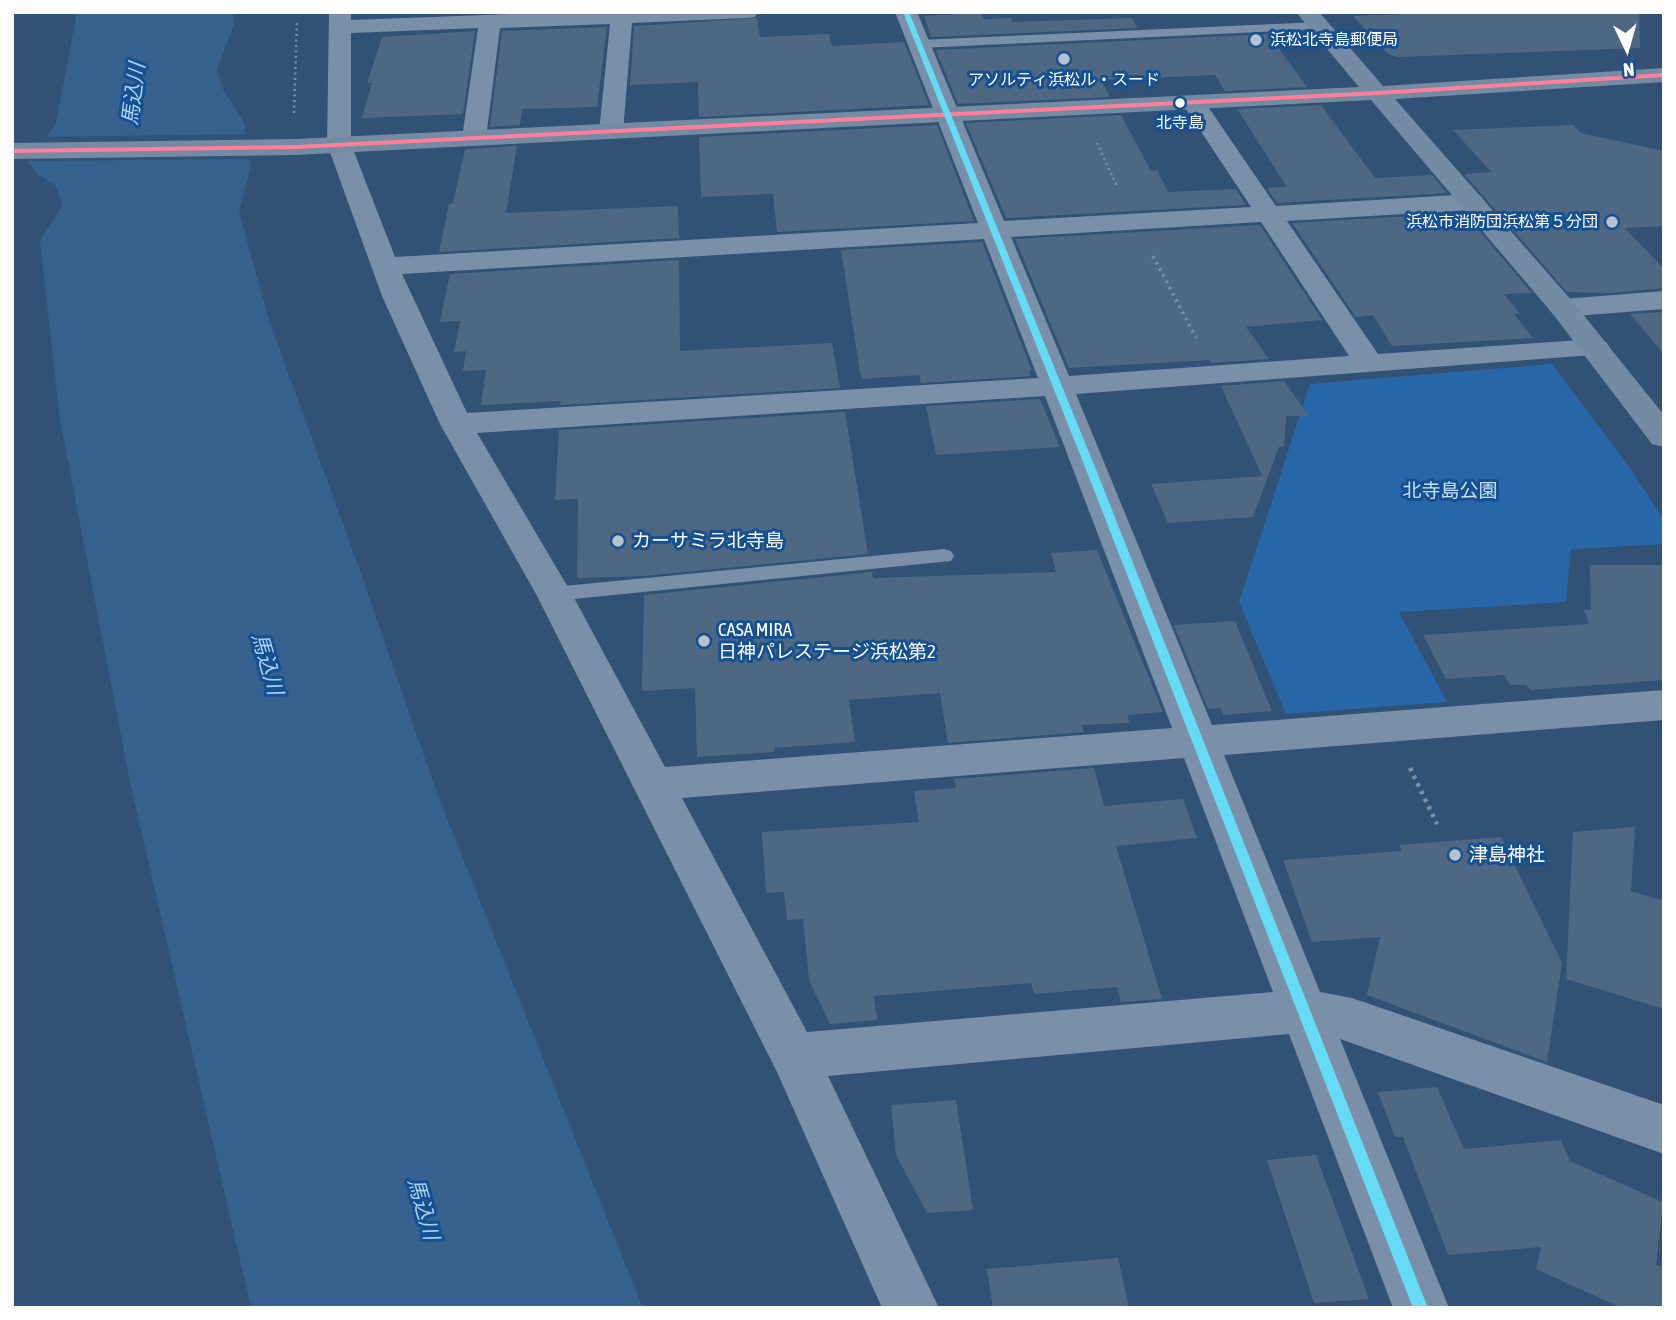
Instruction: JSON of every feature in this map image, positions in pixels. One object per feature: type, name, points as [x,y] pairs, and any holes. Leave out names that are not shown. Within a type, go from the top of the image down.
[{"type":"street","points":[[747,12],[491,22],[340,19],[339,144],[396,296],[456,424],[554,594],[654,784],[794,1056],[911,1308]]},
{"type":"street","points":[[611,132],[621,15]]},
{"type":"street","points":[[1313,19],[1563,308],[1664,437]]},
{"type":"street","points":[[474,138],[491,22]]},
{"type":"street","points":[[913,28],[1421,1308]]},
{"type":"street","points":[[12,150],[291,147],[1194,103],[1664,75]]},
{"type":"street","points":[[1194,103],[1369,363]]},
{"type":"street","points":[[386,265],[1472,202]]},
{"type":"street","points":[[1563,308],[1664,300]]},
{"type":"street","points":[[456,424],[1595,348]]},
{"type":"street","points":[[654,784],[1196,739],[1664,705]]},
{"type":"street","points":[[794,1056],[1304,1011],[1352,1020],[1664,1130]]},
{"type":"lane","points":[[913,28],[1313,19]]},
{"type":"lane","points":[[554,594],[944,556]]},
{"type":"path","points":[[294,122],[293,81],[298,12]]},
{"type":"path","points":[[1093,136],[1215,375]]},
{"type":"path","points":[[1389,726],[1437,824]]},
{"type":"green space","name":"北寺島公園","points":[[1552,364],[1628,465],[1664,520],[1664,544],[1571,549],[1566,602],[1399,612],[1447,702],[1286,714],[1239,602],[1310,384]]},
{"type":"water","name":"馬込川","points":[[77,12],[233,12],[234,24],[217,70],[223,89],[244,122],[251,165],[239,212],[269,320],[437,793],[643,1308],[251,1308],[130,782],[60,420],[40,241],[62,206],[56,186],[36,173],[28,162],[56,123]]},
{"type":"pier","points":[[249,134],[253,159],[25,161],[42,137]]},
{"type":"building","points":[[1459,12],[1639,12],[1640,48],[1398,57],[1388,54],[1353,16]]},
{"type":"building","points":[[981,13],[984,19],[1011,18],[1012,22],[1132,18],[1138,28],[931,37],[924,16]]},
{"type":"building","points":[[757,18],[760,37],[829,34],[832,46],[904,42],[929,105],[699,117],[698,82],[630,85],[634,26]]},
{"type":"building","points":[[607,27],[597,107],[522,109],[520,125],[490,127],[502,31]]},
{"type":"building","points":[[475,31],[463,114],[362,118],[372,83],[367,83],[382,37]]},
{"type":"building","points":[[1268,34],[1307,87],[1225,91],[1215,75],[1101,80],[1110,97],[958,104],[936,50]]},
{"type":"building","points":[[1321,105],[1375,178],[1432,175],[1447,193],[1277,203],[1267,188],[1287,187],[1237,109]]},
{"type":"building","points":[[1121,115],[1151,171],[1157,170],[1168,192],[1236,189],[1246,205],[1006,218],[966,123]]},
{"type":"building","points":[[937,125],[974,221],[777,232],[773,194],[701,197],[699,137]]},
{"type":"building","points":[[1573,125],[1581,133],[1664,151],[1664,226],[1625,228],[1664,269],[1664,288],[1611,293],[1567,292],[1464,174],[1491,172],[1453,130]]},
{"type":"building","points":[[517,146],[506,213],[678,206],[679,238],[439,252],[465,149]]},
{"type":"building","points":[[1464,213],[1532,293],[1504,294],[1520,314],[1514,314],[1533,338],[1392,346],[1373,315],[1356,317],[1292,223]]},
{"type":"building","points":[[1260,225],[1322,320],[1246,327],[1269,359],[1211,363],[1209,360],[1069,368],[1015,239]]},
{"type":"building","points":[[982,242],[1032,371],[1029,371],[1031,376],[921,383],[919,375],[861,379],[841,250]]},
{"type":"building","points":[[679,260],[680,351],[832,343],[840,388],[560,405],[561,401],[481,405],[486,370],[463,371],[466,351],[454,352],[460,321],[440,322],[450,274]]},
{"type":"building","points":[[1664,312],[1664,354],[1630,314]]},
{"type":"building","points":[[1284,381],[1309,416],[1286,416],[1284,446],[1279,447],[1253,517],[1168,523],[1151,484],[1262,476],[1221,386]]},
{"type":"building","points":[[1040,399],[1060,447],[936,455],[926,406]]},
{"type":"building","points":[[845,412],[868,554],[644,576],[577,578],[578,499],[555,500],[559,430]]},
{"type":"building","points":[[1097,550],[1163,712],[1128,715],[1129,723],[1082,725],[1084,732],[948,743],[940,693],[849,700],[855,742],[774,748],[774,752],[697,757],[695,688],[642,691],[644,595],[872,572],[873,578],[1056,572],[1051,553]]},
{"type":"building","points":[[1590,565],[1664,565],[1664,680],[1530,690],[1526,685],[1510,685],[1504,675],[1446,679],[1423,635],[1589,624],[1584,610],[1591,610]]},
{"type":"building","points":[[1235,621],[1272,711],[1223,715],[1221,708],[1208,709],[1174,625]]},
{"type":"building","points":[[1094,768],[1104,806],[1183,799],[1197,838],[1116,846],[1162,999],[1121,1002],[1117,987],[1034,994],[1031,983],[874,996],[877,1020],[830,1024],[809,980],[803,919],[787,920],[784,892],[766,893],[762,832],[919,822],[914,791],[956,788],[954,779]]},
{"type":"building","points":[[1635,827],[1631,891],[1664,901],[1664,1009],[1566,979],[1573,832]]},
{"type":"building","points":[[1501,837],[1562,963],[1547,1062],[1367,995],[1380,937],[1312,942],[1283,860],[1402,851],[1399,845]]},
{"type":"building","points":[[1437,1087],[1464,1149],[1561,1140],[1570,1161],[1663,1202],[1656,1265],[1664,1268],[1664,1308],[1622,1308],[1536,1269],[1541,1247],[1448,1255],[1403,1137],[1395,1137],[1378,1092]]},
{"type":"building","points":[[956,1100],[973,1210],[927,1213],[896,1155],[891,1105]]},
{"type":"building","points":[[1316,1155],[1369,1299],[1314,1303],[1267,1160]]},
{"type":"building","points":[[1118,1258],[1129,1308],[993,1308],[987,1269]]},
{"type":"transit line","points":[[906,12],[1092,472],[1421,1308]]},
{"type":"transit line","points":[[12,151],[296,147],[1378,93],[1664,75]]},
{"type":"place","name":"浜松北寺島郵便局","points":[[1256,40]]},
{"type":"place","name":"アソルティ浜松ル・スード","points":[[1064,59]]},
{"type":"place","name":"北寺島","points":[[1180,103]]},
{"type":"place","name":"浜松市消防団浜松第５分団","points":[[1612,222]]},
{"type":"place","name":"カーサミラ北寺島","points":[[618,541]]},
{"type":"place","name":"CASA MIRA 日神パレステージ浜松第2","points":[[704,641]]},
{"type":"place","name":"津島神社","points":[[1455,855]]}]
